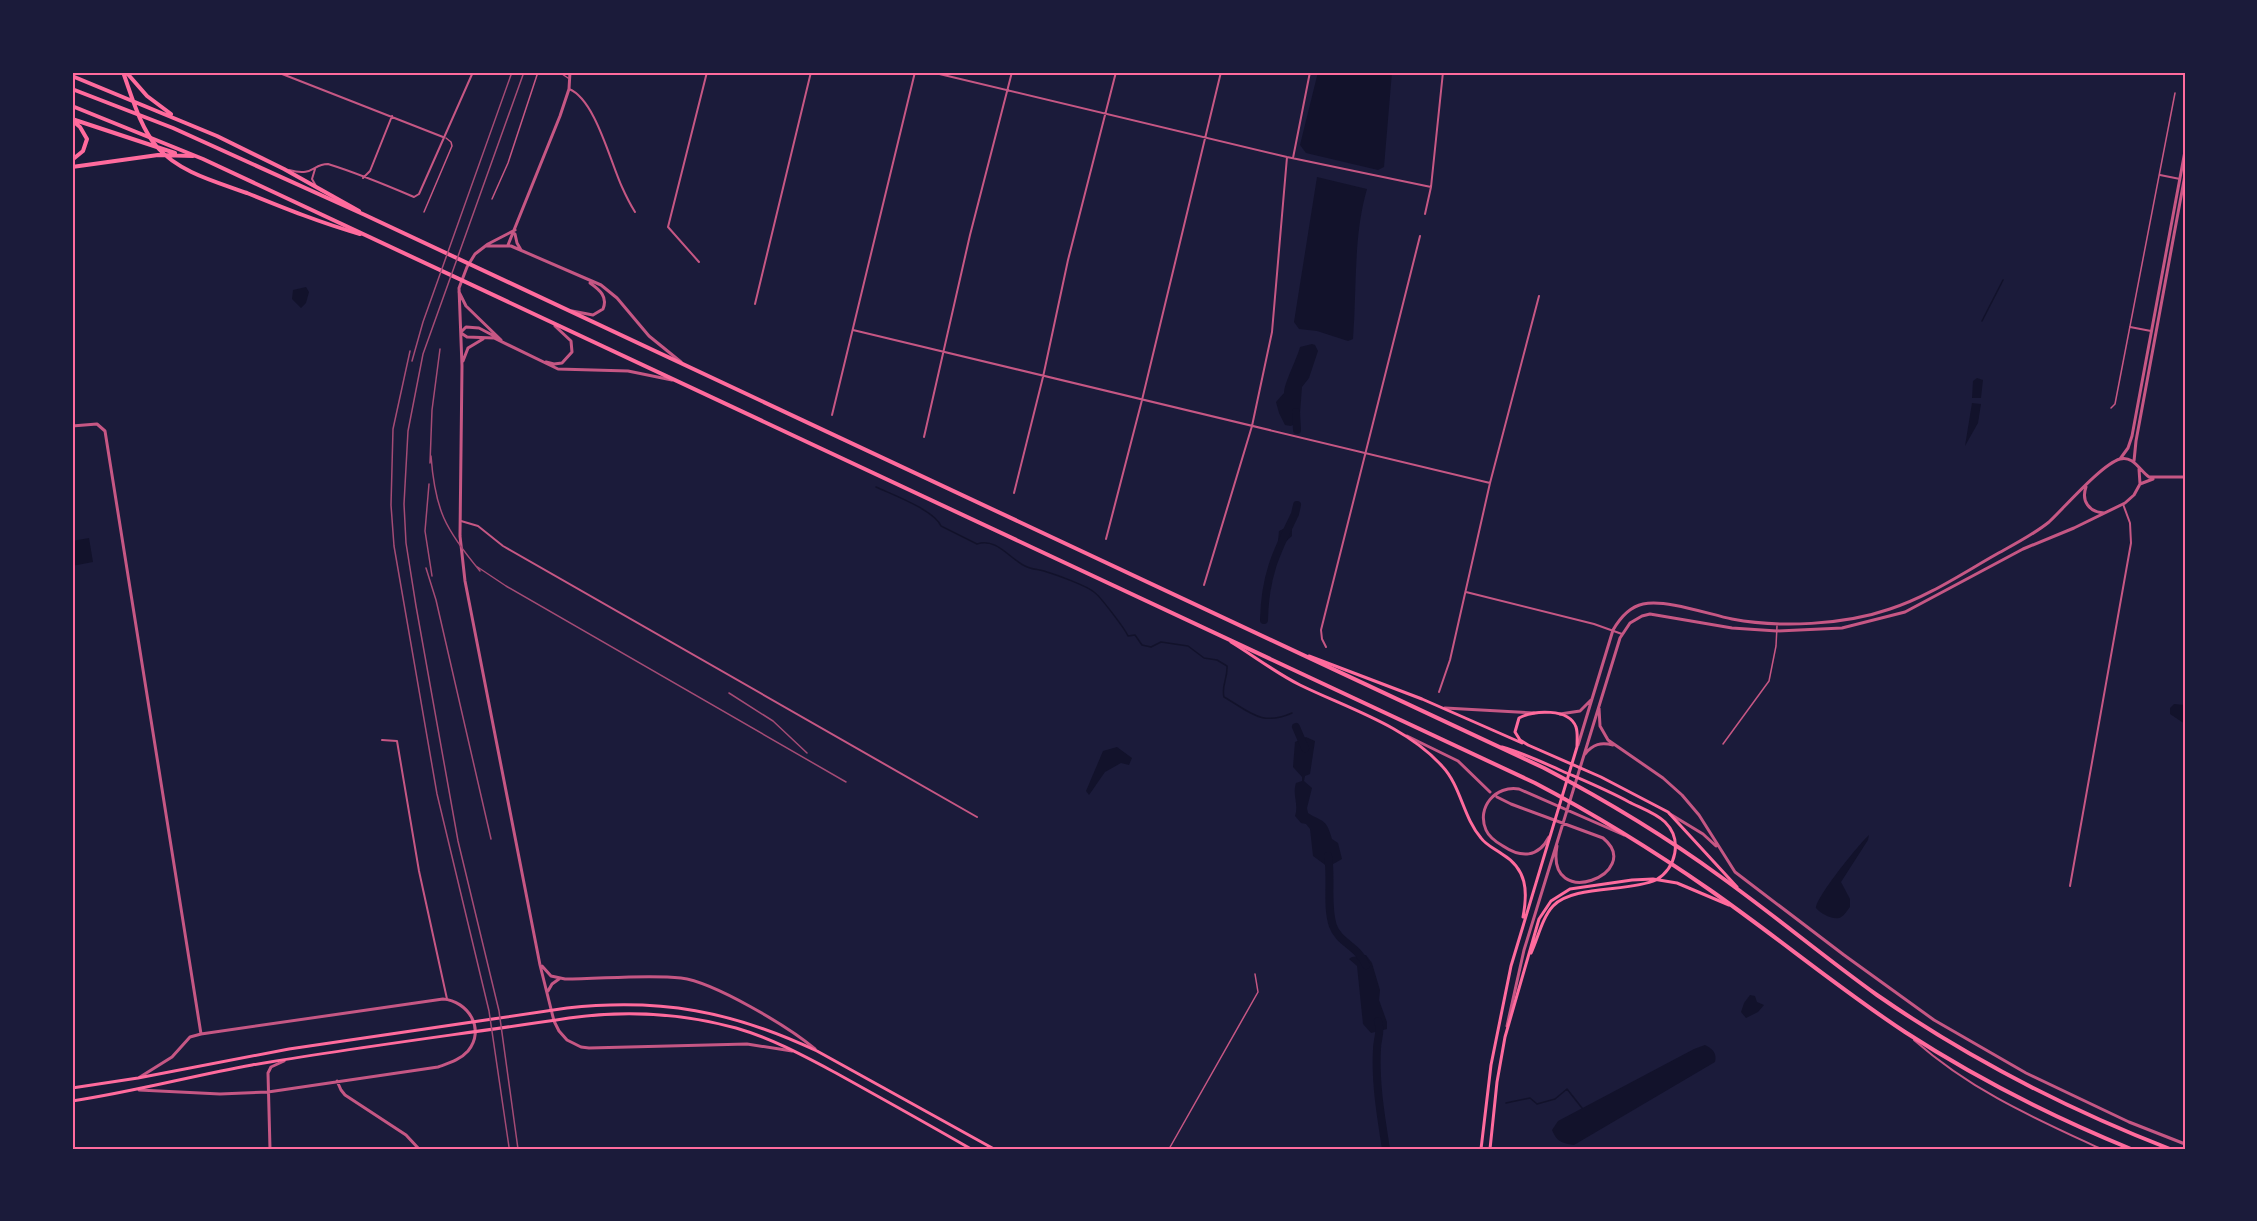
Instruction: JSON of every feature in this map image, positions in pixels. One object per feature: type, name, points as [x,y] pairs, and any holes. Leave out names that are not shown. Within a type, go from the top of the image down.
[{"type":"main road","points":[[125,72],[157,104],[185,122]]},
{"type":"main road","points":[[125,72],[145,129],[162,152],[193,172],[320,222],[369,237]]},
{"type":"main road","points":[[72,76],[185,122],[284,169],[365,215]]},
{"type":"main road","points":[[72,89],[164,124],[335,201],[1498,746],[1603,800],[1677,846],[1877,994],[1961,1048],[2044,1094],[2169,1149]]},
{"type":"main road","points":[[72,106],[203,159],[1509,770],[1594,815],[1635,840],[1734,908],[1905,1032],[1957,1064],[2014,1095],[2131,1149]]},
{"type":"main road","points":[[72,119],[178,154],[203,159]]},
{"type":"main road","points":[[72,119],[87,139],[83,151],[72,160]]},
{"type":"main road","points":[[72,167],[178,154]]},
{"type":"main road","points":[[1217,634],[1298,684],[1397,732],[1422,747],[1444,768],[1452,779],[1480,838],[1512,861],[1522,872],[1527,892],[1520,934]]},
{"type":"main road","points":[[1298,652],[1442,707],[1601,777],[1668,812],[1745,895]]},
{"type":"main road","points":[[1481,1149],[1488,1085],[1499,1020],[1520,934],[1577,747],[1576,727],[1570,719],[1560,714],[1536,713],[1519,718],[1516,727],[1517,736],[1528,745]]},
{"type":"main road","points":[[1498,746],[1521,752],[1661,818],[1671,829],[1676,843],[1673,863],[1664,875],[1651,882],[1573,895],[1558,902],[1548,915],[1527,964]]},
{"type":"main road","points":[[1490,1149],[1505,1037],[1542,912],[1551,900],[1570,890],[1653,879],[1677,883],[1734,908]]},
{"type":"main road","points":[[72,1088],[138,1078],[289,1049],[588,1006],[649,1004],[720,1014],[772,1031],[816,1050],[994,1149]]},
{"type":"main road","points":[[72,1101],[139,1090],[290,1059],[591,1015],[648,1014],[686,1017],[759,1036],[886,1100],[971,1149]]},
{"type":"street","points":[[277,72],[449,139],[452,146],[424,212]]},
{"type":"street","points":[[284,169],[305,173],[323,164],[328,164],[414,197],[418,194],[473,72]]},
{"type":"street","points":[[492,199],[508,163],[538,72]]},
{"type":"street","points":[[559,72],[570,80]]},
{"type":"street","points":[[508,245],[560,116],[569,88],[570,72]]},
{"type":"street","points":[[699,262],[668,227],[708,72]]},
{"type":"street","points":[[755,304],[811,72]]},
{"type":"street","points":[[832,415],[915,72]]},
{"type":"street","points":[[931,72],[1287,157],[1431,187]]},
{"type":"street","points":[[924,437],[970,235],[1012,72]]},
{"type":"street","points":[[1014,493],[1043,377],[1068,260],[1116,72]]},
{"type":"street","points":[[1106,539],[1221,72]]},
{"type":"street","points":[[1293,158],[1310,72]]},
{"type":"street","points":[[1425,214],[1431,187],[1443,72]]},
{"type":"street","points":[[569,88],[579,94],[586,103],[603,137],[621,186],[635,213]]},
{"type":"street","points":[[2111,408],[2115,404],[2175,93]]},
{"type":"street","points":[[363,178],[370,171],[392,116]]},
{"type":"street","points":[[1577,747],[1613,630],[1636,606],[1649,603],[1666,604],[1732,619],[1777,622],[1841,620],[1884,611],[1922,597],[2038,530],[2086,486],[2120,459],[2131,442],[2185,151]]},
{"type":"street","points":[[1204,585],[1252,426],[1272,332],[1287,157]]},
{"type":"street","points":[[315,169],[312,179],[316,186]]},
{"type":"street","points":[[2160,175],[2180,179]]},
{"type":"street","points":[[2134,462],[2185,175]]},
{"type":"street","points":[[515,230],[483,247],[474,255],[468,264],[459,291],[462,366],[461,549],[465,581],[540,965],[559,1031],[567,1040],[581,1047],[747,1044],[794,1052]]},
{"type":"street","points":[[515,230],[516,242],[522,251]]},
{"type":"street","points":[[1326,647],[1321,630],[1420,236]]},
{"type":"street","points":[[483,247],[494,244],[508,245],[601,285],[614,295],[649,336],[684,365]]},
{"type":"street","points":[[561,308],[591,315],[602,311],[604,297],[586,280]]},
{"type":"street","points":[[459,291],[467,307],[506,344]]},
{"type":"street","points":[[1439,692],[1450,660],[1490,483],[1539,296]]},
{"type":"street","points":[[541,361],[562,363],[570,357],[572,350],[570,339],[552,322]]},
{"type":"street","points":[[461,333],[465,328],[477,327],[501,340]]},
{"type":"street","points":[[2130,327],[2151,331]]},
{"type":"street","points":[[853,330],[1490,483]]},
{"type":"street","points":[[461,333],[468,337],[489,337],[563,370],[628,371],[676,380]]},
{"type":"street","points":[[462,366],[468,348],[478,340],[489,337]]},
{"type":"street","points":[[72,426],[97,424],[105,431],[201,1034]]},
{"type":"street","points":[[2120,459],[2130,459],[2149,477],[2185,477]]},
{"type":"street","points":[[1505,1037],[1524,950],[1558,835],[1622,634],[1634,619],[1657,614],[1732,628],[1776,632],[1842,628],[1905,612],[2023,549],[2123,504],[2134,495],[2140,484],[2139,470]]},
{"type":"street","points":[[2140,484],[2155,478]]},
{"type":"street","points":[[2086,486],[2084,495],[2086,505],[2095,512],[2104,513]]},
{"type":"street","points":[[2070,886],[2131,543],[2130,523],[2123,504]]},
{"type":"street","points":[[460,521],[478,526],[503,546],[977,817]]},
{"type":"street","points":[[1466,592],[1622,634]]},
{"type":"street","points":[[1723,744],[1769,681],[1773,667],[1777,622]]},
{"type":"street","points":[[1560,714],[1580,711],[1589,704],[1594,693]]},
{"type":"street","points":[[1600,704],[1600,726],[1603,733],[1615,746],[1663,778],[1692,805],[1723,855],[1735,872],[1747,883],[1934,1020],[2044,1082],[2129,1122],[2185,1144]]},
{"type":"street","points":[[1442,707],[1536,713]]},
{"type":"street","points":[[1397,732],[1433,746],[1458,761],[1490,792]]},
{"type":"street","points":[[382,740],[397,741],[419,871],[447,999]]},
{"type":"street","points":[[1582,758],[1596,744],[1606,743],[1615,746]]},
{"type":"street","points":[[1551,832],[1538,851],[1527,855],[1515,853],[1489,835],[1484,823],[1487,805],[1492,797],[1502,790],[1520,789],[1635,840]]},
{"type":"street","points":[[1497,797],[1603,838],[1612,850],[1611,868],[1602,876],[1594,879],[1579,882],[1568,880],[1560,872],[1555,861],[1558,835]]},
{"type":"street","points":[[1668,812],[1703,834],[1723,855]]},
{"type":"street","points":[[540,965],[551,976],[561,979],[665,977],[693,980],[715,989],[774,1021],[816,1050]]},
{"type":"street","points":[[1169,1149],[1258,992],[1255,974]]},
{"type":"street","points":[[548,996],[552,984],[561,979]]},
{"type":"street","points":[[138,1078],[172,1058],[190,1037],[201,1034],[447,999],[468,1010],[475,1025],[473,1042],[462,1056],[438,1066],[268,1092],[220,1094],[139,1090]]},
{"type":"street","points":[[1905,1032],[1942,1065],[1972,1085],[2032,1118],[2101,1149]]},
{"type":"street","points":[[270,1149],[269,1070],[285,1060]]},
{"type":"street","points":[[338,1082],[345,1095],[406,1135],[419,1149]]},
{"type":"shaded area","points":[[1318,72],[1392,72],[1384,167],[1378,170],[1306,153],[1300,145]]},
{"type":"shaded area","points":[[1317,177],[1367,189],[1357,244],[1353,339],[1348,341],[1317,331],[1299,329],[1294,322]]},
{"type":"shaded area","points":[[306,287],[309,292],[306,303],[301,308],[292,299],[293,290]]},
{"type":"shaded area","points":[[1312,344],[1318,351],[1309,378],[1302,387],[1300,414],[1296,423],[1291,426],[1285,425],[1276,402],[1284,393],[1300,347]]},
{"type":"shaded area","points":[[1977,378],[1983,380],[1981,398],[1972,398],[1973,381]]},
{"type":"shaded area","points":[[1972,403],[1981,404],[1978,423],[1965,446]]},
{"type":"shaded area","points":[[1285,528],[1292,530],[1292,536],[1281,546],[1278,541],[1279,531]]},
{"type":"shaded area","points":[[89,538],[93,562],[72,566],[72,541]]},
{"type":"shaded area","points":[[2174,704],[2185,705],[2185,724],[2170,714],[2170,708]]},
{"type":"shaded area","points":[[1306,737],[1315,741],[1310,774],[1305,776],[1304,781],[1312,788],[1308,813],[1326,824],[1332,839],[1338,843],[1342,859],[1328,867],[1313,856],[1310,829],[1295,816],[1295,787],[1296,783],[1302,781],[1302,777],[1293,767],[1295,742]]},
{"type":"shaded area","points":[[1117,747],[1132,758],[1129,765],[1121,763],[1105,772],[1089,795],[1086,791],[1103,751]]},
{"type":"shaded area","points":[[1869,835],[1841,882],[1850,899],[1850,907],[1839,918],[1823,914],[1816,908],[1823,893]]},
{"type":"shaded area","points":[[1366,955],[1372,963],[1380,990],[1379,1000],[1387,1022],[1387,1029],[1371,1033],[1363,1024],[1357,966],[1349,959]]},
{"type":"shaded area","points":[[1750,995],[1755,996],[1757,1002],[1764,1005],[1758,1012],[1746,1018],[1741,1012]]},
{"type":"shaded area","points":[[1705,1045],[1714,1052],[1715,1062],[1574,1145],[1560,1141],[1554,1134],[1552,1130],[1558,1121]]},
{"type":"waterway","points":[[1982,321],[2003,280]]},
{"type":"waterway","points":[[1296,412],[1297,430]]},
{"type":"waterway","points":[[876,487],[922,509],[937,520],[941,526],[977,544],[997,546],[1019,563],[1090,590],[1107,606],[1128,636],[1135,635],[1142,645],[1151,647],[1161,642],[1188,646],[1204,658],[1217,660],[1227,666],[1224,697],[1248,712],[1263,718],[1281,717],[1292,713]]},
{"type":"waterway","points":[[1264,620],[1269,577],[1297,505]]},
{"type":"waterway","points":[[1296,727],[1305,748]]},
{"type":"waterway","points":[[1328,856],[1330,910],[1333,926],[1366,965]]},
{"type":"waterway","points":[[1378,1021],[1380,1028],[1377,1049],[1378,1087],[1386,1149]]},
{"type":"waterway","points":[[1506,1103],[1530,1098],[1537,1104],[1555,1099],[1567,1089],[1582,1108]]},
{"type":"railway","points":[[412,361],[423,322],[512,72]]},
{"type":"railway","points":[[518,1149],[499,1011],[458,841],[416,606],[406,543],[404,504],[408,431],[423,354],[524,72]]},
{"type":"railway","points":[[430,463],[432,410],[440,349]]},
{"type":"railway","points":[[410,351],[393,429],[391,505],[394,546],[437,794],[489,1011],[509,1147]]},
{"type":"railway","points":[[431,456],[435,491],[444,518],[458,543],[480,571]]},
{"type":"railway","points":[[429,484],[425,531],[432,576]]},
{"type":"railway","points":[[476,566],[506,586],[846,782]]},
{"type":"railway","points":[[426,568],[436,600],[491,839]]},
{"type":"railway","points":[[729,693],[773,721],[807,753]]}]
